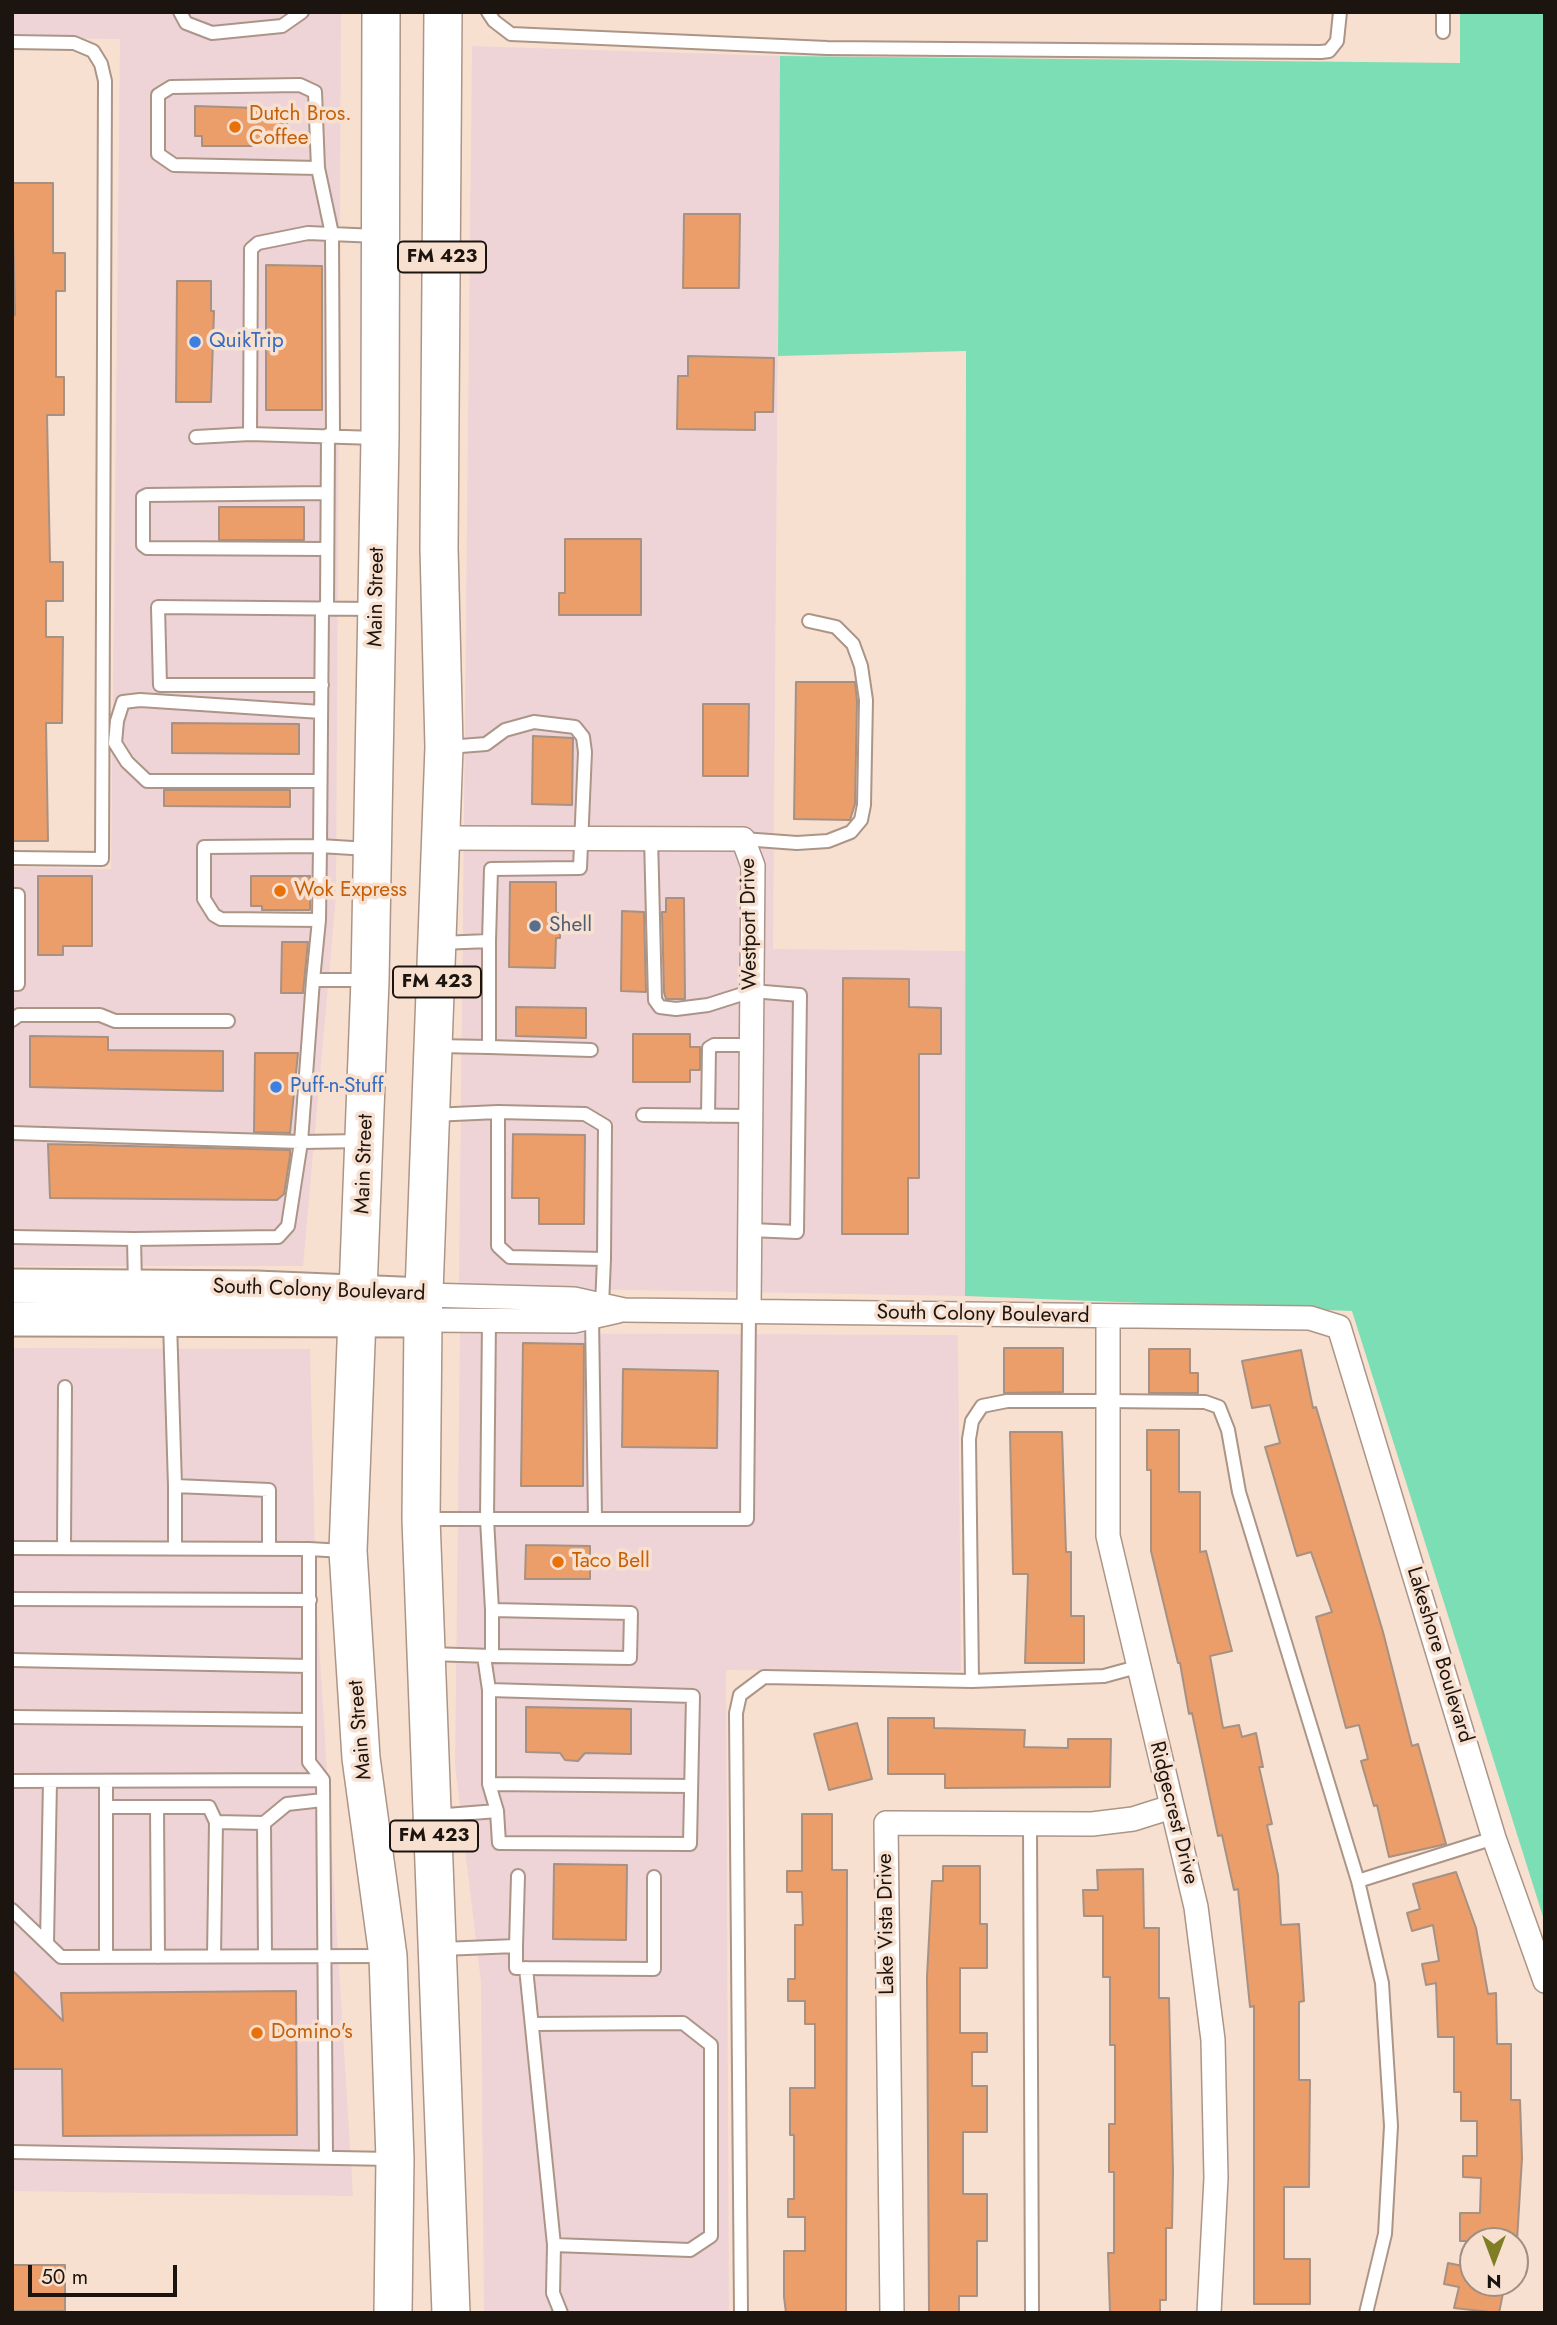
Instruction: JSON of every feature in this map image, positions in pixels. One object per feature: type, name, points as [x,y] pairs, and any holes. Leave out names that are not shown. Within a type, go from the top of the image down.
[{"type":"main road","name":"Main Street","points":[[381,12],[380,438],[370,980],[366,1141],[348,1551],[361,1758],[388,1956],[395,2159],[393,2313]]},
{"type":"main road","name":"FM 423","points":[[443,12],[439,440],[444,747],[439,943],[423,1307],[421,1519],[451,2313]]},
{"type":"main road","points":[[380,438],[439,440]]},
{"type":"main road","name":"South Colony Boulevard","points":[[12,1286],[135,1287],[359,1306],[423,1307]]},
{"type":"main road","name":"South Colony Boulevard","points":[[12,1319],[170,1321],[359,1306]]},
{"type":"main road","points":[[388,1956],[438,1950]]},
{"type":"street","name":"Westport Drive","points":[[442,838],[743,839],[753,866],[749,1311]]},
{"type":"street","name":"South Colony Boulevard","points":[[423,1307],[574,1299],[597,1311]]},
{"type":"street","name":"South Colony Boulevard","points":[[423,1307],[489,1321],[574,1321],[597,1311],[624,1310],[1108,1318],[1310,1318],[1339,1327]]},
{"type":"street","name":"Ridgecrest Drive","points":[[1108,1318],[1108,1536],[1196,1907],[1213,2040],[1216,2178],[1209,2313]]},
{"type":"street","name":"Lakeshore Boulevard","points":[[1339,1327],[1494,1838],[1545,1981]]},
{"type":"street","name":"Lake Vista Drive","points":[[892,2313],[886,1823],[1092,1824],[1133,1819],[1171,1808]]},
{"type":"lane","points":[[180,12],[186,23],[212,33],[282,26],[302,12]]},
{"type":"lane","points":[[488,12],[494,21],[511,34],[827,48],[1321,52],[1329,51],[1337,41],[1340,12]]},
{"type":"lane","points":[[1443,12],[1443,32]]},
{"type":"lane","points":[[12,42],[74,43],[93,51],[102,64],[105,81],[102,859],[12,858]]},
{"type":"lane","points":[[12,1237],[278,1237],[288,1226],[302,1142],[319,920],[332,234],[318,168],[315,92],[300,85],[171,87],[159,95],[158,154],[174,165],[318,168]]},
{"type":"lane","points":[[250,434],[251,249],[258,243],[308,233],[379,236]]},
{"type":"lane","points":[[196,437],[250,434],[380,438]]},
{"type":"lane","points":[[327,493],[146,495],[143,545],[147,548],[327,549]]},
{"type":"lane","points":[[322,685],[160,685],[158,607],[377,609]]},
{"type":"lane","points":[[743,839],[797,843],[828,841],[851,832],[860,820],[864,805],[866,712],[861,666],[853,643],[836,627],[809,621]]},
{"type":"lane","points":[[320,781],[147,781],[127,762],[115,743],[117,721],[123,702],[140,700],[321,712]]},
{"type":"lane","points":[[444,747],[486,744],[505,730],[534,723],[575,727],[583,737],[585,752],[580,868],[491,869],[489,1047]]},
{"type":"lane","points":[[651,837],[655,1000],[660,1007],[676,1009],[708,1005],[751,991],[800,995],[797,1232],[750,1230]]},
{"type":"lane","points":[[319,920],[220,919],[214,915],[204,899],[204,847],[320,846],[372,849]]},
{"type":"lane","points":[[12,895],[18,895],[18,985],[12,985]]},
{"type":"lane","points":[[439,943],[489,941]]},
{"type":"lane","points":[[313,980],[370,980]]},
{"type":"lane","points":[[12,1020],[19,1015],[100,1015],[115,1021],[228,1021]]},
{"type":"lane","points":[[708,1116],[709,1048],[714,1045],[751,1045]]},
{"type":"lane","points":[[435,1046],[591,1050]]},
{"type":"lane","points":[[498,1112],[498,1246],[510,1257],[604,1259]]},
{"type":"lane","points":[[432,1115],[498,1112],[585,1114],[605,1126],[604,1259],[597,1311],[595,1519]]},
{"type":"lane","points":[[643,1115],[750,1116]]},
{"type":"lane","points":[[12,1133],[302,1142],[366,1141]]},
{"type":"lane","points":[[134,1239],[135,1287]]},
{"type":"lane","points":[[421,1519],[747,1519],[749,1311]]},
{"type":"lane","points":[[170,1321],[175,1548]]},
{"type":"lane","points":[[489,1321],[487,1519],[492,1610],[488,1656],[489,1784],[497,1811],[499,1843],[690,1844],[692,1696],[489,1690]]},
{"type":"lane","points":[[64,1548],[65,1387]]},
{"type":"lane","points":[[972,1681],[969,1439],[972,1421],[982,1406],[1007,1401],[1108,1401],[1205,1402],[1219,1407],[1228,1430],[1239,1492],[1358,1881],[1382,1983],[1391,2126],[1385,2234],[1366,2313]]},
{"type":"lane","points":[[175,1486],[269,1490],[270,1549]]},
{"type":"lane","points":[[12,1548],[348,1551]]},
{"type":"lane","points":[[309,1549],[309,1762],[323,1780],[326,2158]]},
{"type":"lane","points":[[12,1599],[310,1600]]},
{"type":"lane","points":[[424,1654],[630,1658],[631,1613],[492,1610]]},
{"type":"lane","points":[[12,1660],[309,1666]]},
{"type":"lane","points":[[741,2313],[736,1713],[740,1696],[764,1677],[972,1681],[1104,1676],[1137,1667]]},
{"type":"lane","points":[[12,1717],[309,1720]]},
{"type":"lane","points":[[12,1781],[323,1780]]},
{"type":"lane","points":[[47,1943],[50,1781]]},
{"type":"lane","points":[[106,1781],[106,1957]]},
{"type":"lane","points":[[209,1781],[209,1807],[216,1822],[214,1956]]},
{"type":"lane","points":[[489,1784],[691,1786]]},
{"type":"lane","points":[[216,1822],[264,1823],[287,1804],[323,1800]]},
{"type":"lane","points":[[106,1807],[209,1807]]},
{"type":"lane","points":[[157,1807],[158,1957]]},
{"type":"lane","points":[[433,1816],[497,1811]]},
{"type":"lane","points":[[264,1823],[265,1956]]},
{"type":"lane","points":[[1030,1824],[1032,2313]]},
{"type":"lane","points":[[1358,1881],[1494,1838]]},
{"type":"lane","points":[[518,1876],[516,1968],[654,1969],[654,1877]]},
{"type":"lane","points":[[12,1910],[61,1957],[388,1956]]},
{"type":"lane","points":[[438,1950],[516,1946]]},
{"type":"lane","points":[[526,1968],[554,2245],[554,2292],[561,2313]]},
{"type":"lane","points":[[532,2024],[682,2023],[711,2045],[711,2236],[690,2250],[554,2245]]},
{"type":"lane","points":[[12,2152],[395,2159]]},
{"type":"shaded area","points":[[12,12],[341,12],[336,896],[303,1266],[12,1266],[12,867],[111,869],[120,39],[12,38]]},
{"type":"shaded area","points":[[472,46],[780,56],[773,949],[967,951],[965,1296],[459,1287]]},
{"type":"shaded area","points":[[460,1333],[958,1335],[961,1671],[726,1670],[729,2313],[484,2313],[481,1982],[455,1766]]},
{"type":"shaded area","points":[[12,1348],[310,1349],[316,1593],[353,2196],[12,2191]]},
{"type":"green space","points":[[1460,12],[1545,12],[1545,1923],[1352,1311],[965,1296],[966,351],[778,356],[780,56],[1460,63]]},
{"type":"building","points":[[195,106],[287,109],[287,125],[279,125],[279,141],[257,141],[257,146],[202,146],[202,136],[195,136]]},
{"type":"building","points":[[12,183],[53,183],[53,253],[65,253],[65,291],[56,291],[56,377],[64,377],[64,415],[47,415],[50,562],[63,562],[63,601],[46,601],[46,637],[63,637],[62,723],[46,723],[48,841],[12,841],[12,315],[15,315]]},
{"type":"building","points":[[684,214],[740,214],[739,288],[683,288]]},
{"type":"building","points":[[266,265],[322,266],[322,410],[266,410]]},
{"type":"building","name":"QuikTrip","points":[[177,281],[211,281],[211,311],[214,311],[211,402],[176,402]]},
{"type":"building","points":[[688,356],[774,358],[773,412],[755,412],[755,430],[677,429],[678,376],[688,376]]},
{"type":"building","points":[[219,507],[304,507],[304,540],[219,540]]},
{"type":"building","points":[[565,539],[641,539],[641,615],[559,615],[559,593],[565,593]]},
{"type":"building","points":[[796,682],[855,682],[855,804],[850,820],[794,819]]},
{"type":"building","points":[[703,704],[749,704],[748,776],[703,776]]},
{"type":"building","points":[[172,723],[299,724],[299,754],[172,753]]},
{"type":"building","points":[[533,736],[573,738],[572,805],[532,804]]},
{"type":"building","points":[[164,790],[290,790],[290,807],[164,806]]},
{"type":"building","points":[[38,876],[92,876],[92,946],[63,946],[63,955],[38,955]]},
{"type":"building","name":"Wok Express","points":[[251,876],[310,876],[310,910],[262,910],[262,906],[251,906]]},
{"type":"building","points":[[510,882],[556,882],[556,913],[560,913],[560,938],[556,938],[555,968],[509,967]]},
{"type":"building","points":[[666,898],[684,898],[685,999],[666,999],[664,992],[662,912],[666,912]]},
{"type":"building","points":[[622,911],[644,912],[646,992],[621,991]]},
{"type":"building","points":[[282,942],[308,942],[303,993],[281,993]]},
{"type":"building","points":[[843,978],[909,979],[909,1007],[941,1008],[941,1054],[919,1054],[919,1178],[908,1178],[908,1234],[842,1234]]},
{"type":"building","points":[[516,1007],[586,1008],[586,1038],[516,1036]]},
{"type":"building","points":[[633,1034],[690,1034],[690,1047],[700,1047],[700,1070],[690,1070],[690,1082],[633,1082]]},
{"type":"building","points":[[30,1036],[108,1037],[108,1050],[223,1051],[223,1091],[30,1087]]},
{"type":"building","name":"Puff-n-Stuff","points":[[255,1053],[298,1053],[290,1133],[254,1132]]},
{"type":"building","points":[[513,1134],[585,1135],[584,1224],[539,1224],[539,1198],[512,1198]]},
{"type":"building","points":[[48,1144],[290,1150],[290,1156],[284,1194],[277,1200],[50,1198]]},
{"type":"building","points":[[523,1343],[584,1344],[583,1486],[521,1486]]},
{"type":"building","points":[[1004,1348],[1063,1348],[1063,1392],[1004,1393]]},
{"type":"building","points":[[1149,1349],[1190,1349],[1190,1373],[1198,1373],[1198,1393],[1149,1393]]},
{"type":"building","points":[[1301,1350],[1313,1408],[1316,1407],[1383,1632],[1412,1746],[1418,1744],[1446,1844],[1389,1857],[1377,1805],[1374,1806],[1361,1761],[1368,1759],[1359,1725],[1346,1728],[1316,1617],[1332,1612],[1311,1552],[1297,1556],[1265,1447],[1280,1443],[1270,1405],[1252,1408],[1242,1361]]},
{"type":"building","points":[[623,1369],[718,1371],[717,1448],[622,1447]]},
{"type":"building","points":[[1147,1430],[1179,1430],[1179,1492],[1200,1492],[1200,1552],[1206,1551],[1232,1651],[1210,1656],[1223,1728],[1239,1725],[1242,1737],[1256,1733],[1263,1767],[1259,1767],[1272,1824],[1267,1825],[1278,1875],[1281,1925],[1299,1924],[1304,2001],[1299,2002],[1299,2080],[1310,2080],[1309,2187],[1284,2187],[1284,2259],[1310,2259],[1310,2304],[1254,2304],[1254,2006],[1250,2007],[1238,1889],[1234,1890],[1222,1835],[1218,1836],[1192,1713],[1189,1714],[1180,1663],[1151,1551],[1151,1470],[1147,1470]]},
{"type":"building","points":[[1010,1432],[1062,1432],[1066,1552],[1071,1552],[1071,1616],[1084,1616],[1084,1663],[1025,1663],[1028,1574],[1013,1574]]},
{"type":"building","name":"Taco Bell","points":[[526,1545],[590,1546],[590,1579],[525,1579]]},
{"type":"building","points":[[526,1707],[631,1709],[631,1754],[585,1753],[578,1761],[565,1760],[560,1753],[526,1752]]},
{"type":"building","points":[[888,1718],[934,1718],[934,1728],[1025,1730],[1024,1747],[1068,1748],[1068,1739],[1111,1739],[1110,1787],[945,1788],[945,1774],[888,1774]]},
{"type":"building","points":[[857,1723],[872,1779],[829,1790],[814,1734]]},
{"type":"building","points":[[802,1814],[832,1814],[832,1870],[847,1870],[846,2313],[786,2313],[784,2297],[784,2251],[805,2251],[805,2217],[788,2217],[788,2199],[794,2199],[794,2135],[790,2135],[790,2088],[815,2088],[815,2024],[805,2024],[805,2001],[788,2001],[788,1979],[795,1979],[795,1925],[803,1925],[802,1892],[787,1892],[787,1871],[802,1871]]},
{"type":"building","points":[[554,1864],[627,1865],[626,1940],[553,1939]]},
{"type":"building","points":[[943,1866],[980,1866],[980,1924],[987,1924],[987,1968],[960,1968],[960,2033],[987,2033],[987,2052],[972,2052],[972,2086],[987,2086],[987,2132],[963,2132],[963,2194],[987,2194],[987,2241],[977,2241],[977,2296],[959,2296],[959,2313],[929,2313],[927,1977],[932,1881],[943,1881]]},
{"type":"building","points":[[1143,1869],[1144,1928],[1159,1928],[1159,1998],[1169,1998],[1172,2228],[1166,2228],[1166,2300],[1160,2300],[1160,2313],[1110,2313],[1108,2253],[1114,2253],[1114,2172],[1109,2172],[1109,2124],[1115,2124],[1115,2045],[1110,2045],[1110,1977],[1103,1977],[1103,1916],[1084,1916],[1083,1890],[1098,1890],[1097,1870]]},
{"type":"building","points":[[1456,1872],[1476,1928],[1488,1994],[1496,1993],[1497,2044],[1511,2044],[1511,2100],[1520,2100],[1522,2158],[1518,2227],[1460,2227],[1460,2213],[1480,2213],[1481,2178],[1463,2177],[1463,2156],[1477,2156],[1477,2121],[1461,2121],[1461,2092],[1454,2092],[1454,2037],[1438,2037],[1436,1983],[1426,1985],[1422,1964],[1439,1961],[1433,1925],[1412,1931],[1407,1913],[1420,1909],[1413,1884]]},
{"type":"building","points":[[12,1970],[63,2021],[61,1993],[296,1991],[297,2135],[63,2136],[62,2069],[12,2069]]},
{"type":"building","points":[[1448,2263],[1459,2265],[1459,2287],[1444,2284]]},
{"type":"building","points":[[12,2265],[65,2265],[65,2311],[12,2311]]},
{"type":"building","points":[[1459,2287],[1459,2297],[1502,2297],[1499,2313],[1454,2308]]},
{"type":"place","name":"Dutch Bros. Coffee","points":[[235,127]]},
{"type":"place","name":"QuikTrip","points":[[195,342]]},
{"type":"place","name":"Wok Express","points":[[280,891]]},
{"type":"place","name":"Shell","points":[[535,926]]},
{"type":"place","name":"Puff-n-Stuff","points":[[276,1087]]},
{"type":"place","name":"Taco Bell","points":[[558,1562]]},
{"type":"place","name":"Domino's","points":[[257,2033]]}]
